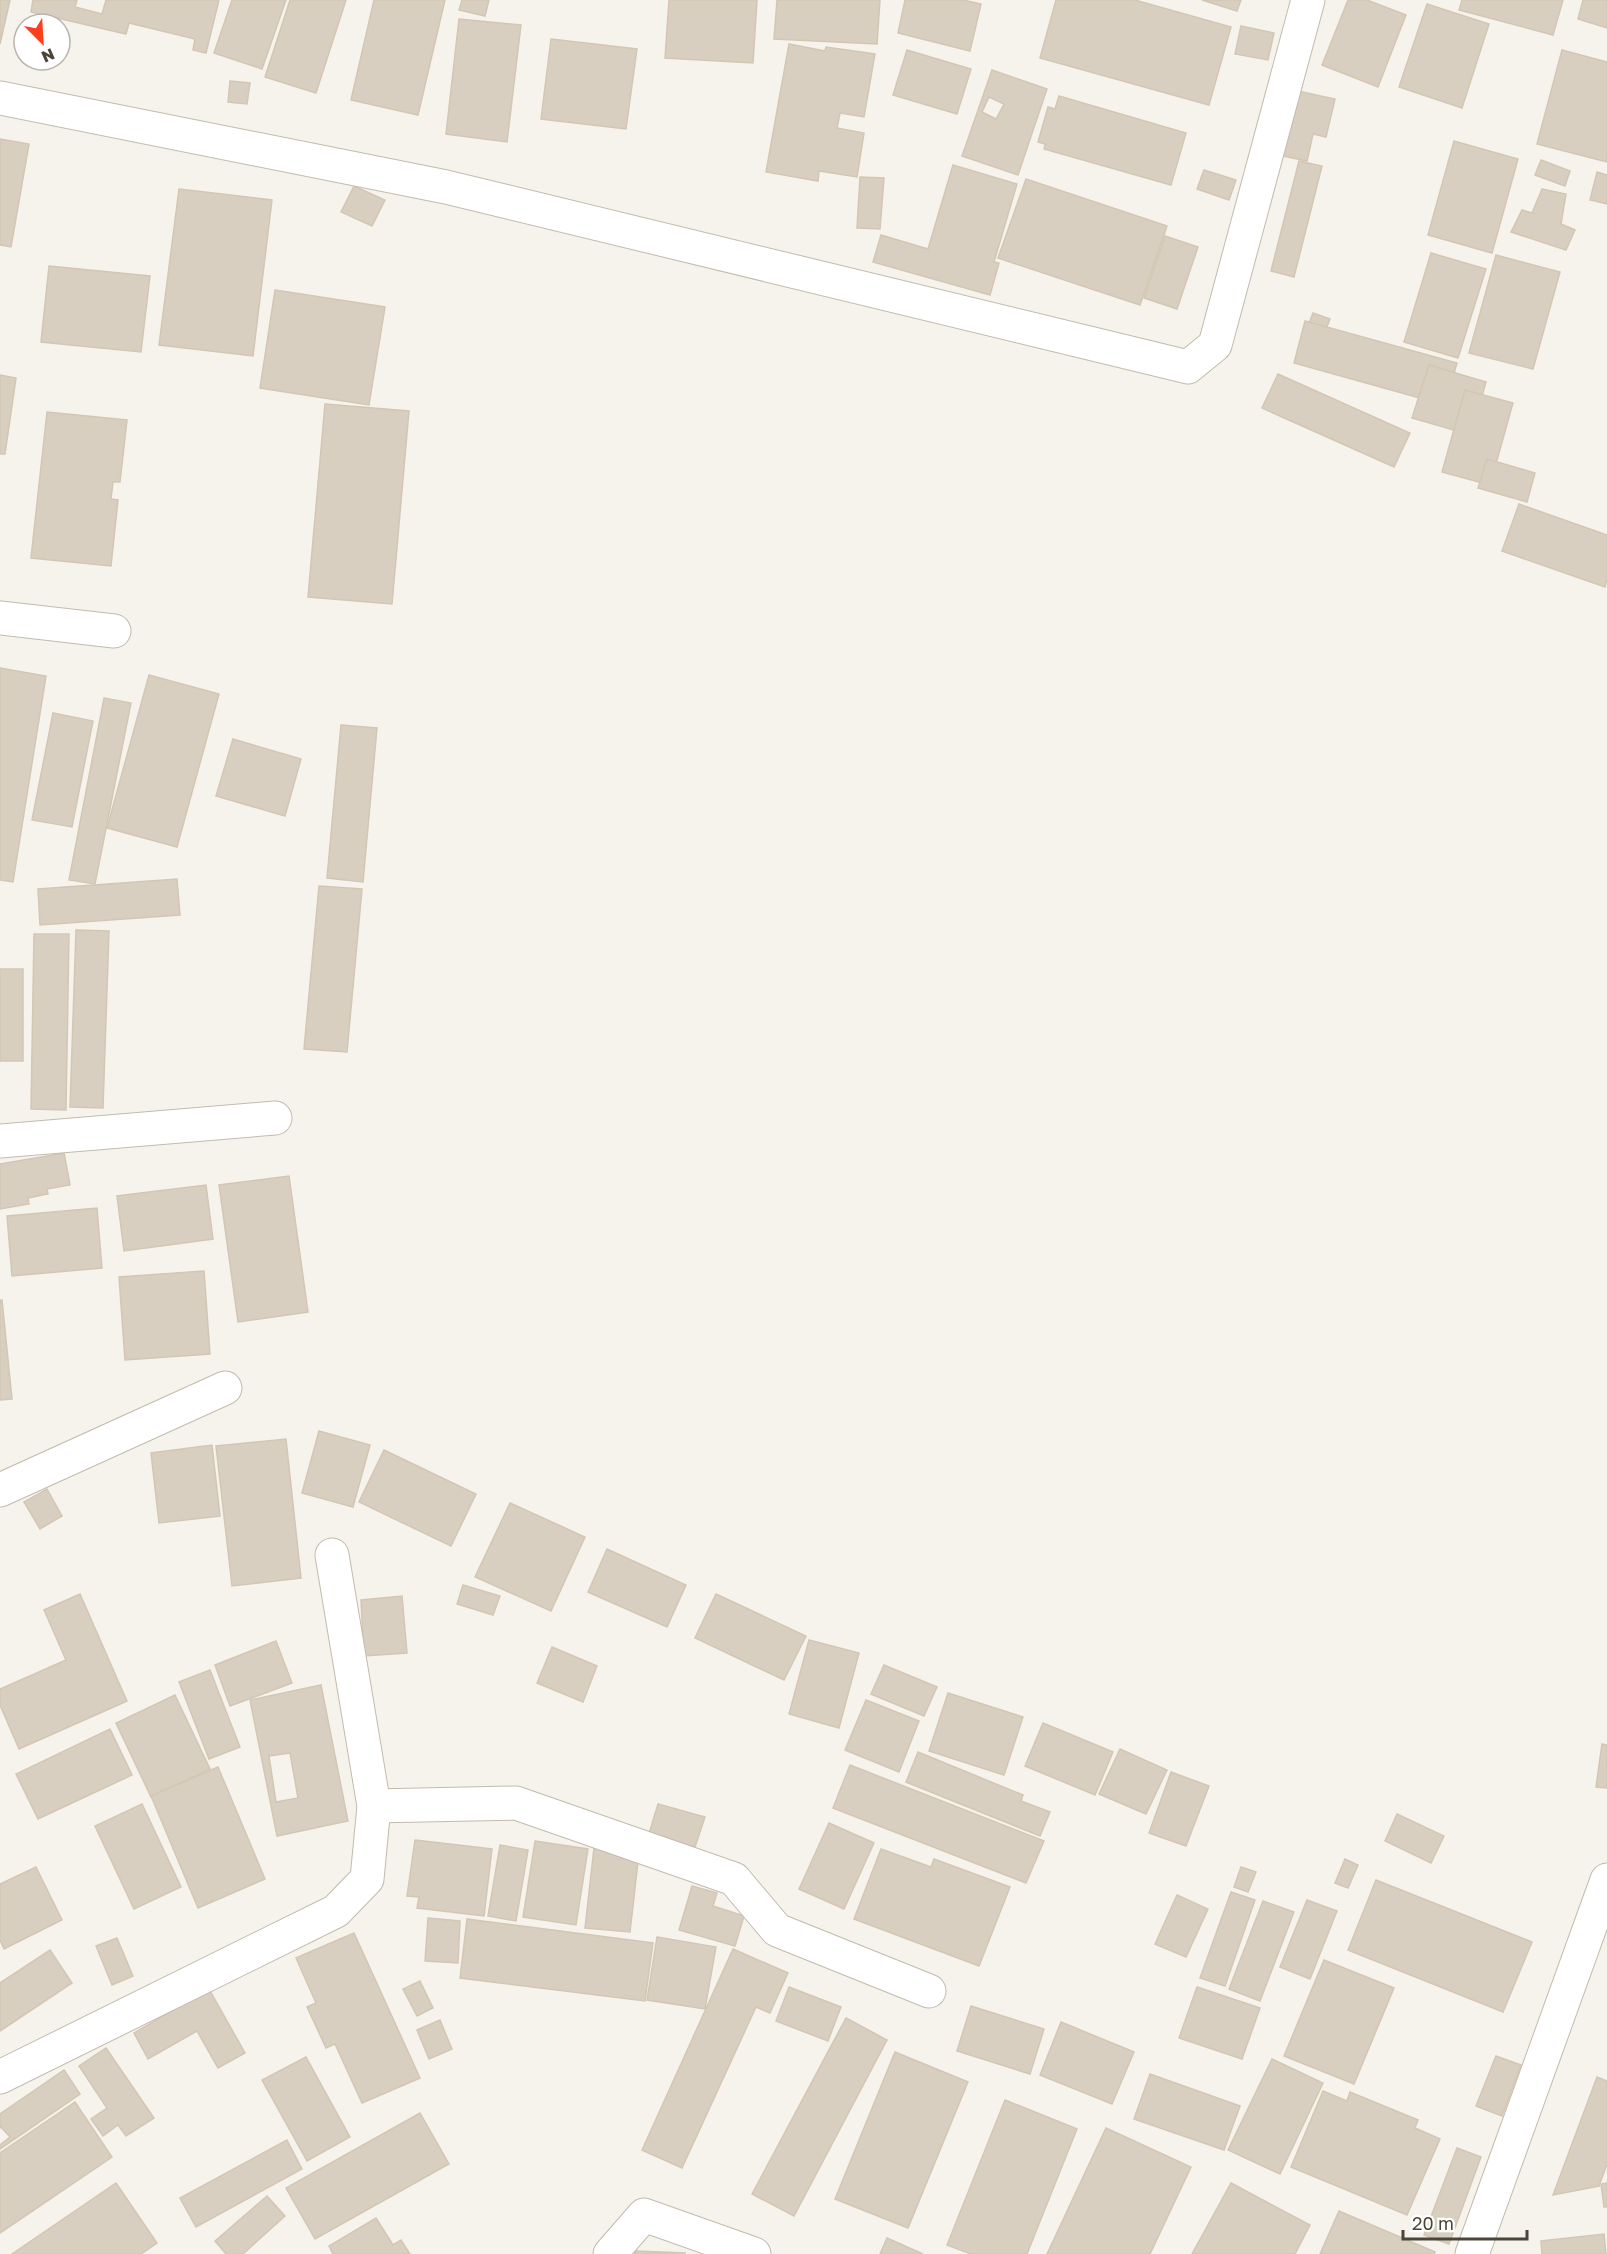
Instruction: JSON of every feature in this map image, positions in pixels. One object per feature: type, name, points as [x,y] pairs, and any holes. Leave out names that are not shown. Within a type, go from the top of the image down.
[{"type":"street","points":[[0,98],[446,187],[1188,367],[1215,345],[1308,0]]},
{"type":"street","points":[[0,618],[114,632]]},
{"type":"street","points":[[0,1141],[275,1118]]},
{"type":"street","points":[[0,1490],[225,1388]]},
{"type":"street","points":[[0,2077],[336,1911],[367,1879],[374,1806],[332,1555]]},
{"type":"street","points":[[374,1806],[516,1803],[734,1879],[777,1930],[929,1991]]},
{"type":"street","points":[[1472,2254],[1607,1880]]},
{"type":"street","points":[[610,2254],[644,2215],[754,2254]]},
{"type":"building","points":[[0,0],[10,0],[0,44]]},
{"type":"building","points":[[33,0],[77,0],[75,7],[102,14],[106,0],[219,0],[206,53],[193,50],[195,39],[129,23],[126,34],[72,21],[72,12],[31,12]]},
{"type":"building","points":[[232,0],[286,0],[262,69],[214,53]]},
{"type":"building","points":[[290,0],[346,0],[316,93],[265,77]]},
{"type":"building","points":[[374,0],[445,0],[418,115],[351,100]]},
{"type":"building","points":[[462,0],[489,0],[485,16],[459,10]]},
{"type":"building","points":[[669,0],[757,0],[753,63],[665,58]]},
{"type":"building","points":[[777,0],[880,0],[877,44],[774,39]]},
{"type":"building","points":[[905,0],[963,0],[981,4],[970,51],[898,33]]},
{"type":"building","points":[[1056,0],[1135,0],[1231,27],[1209,105],[1040,58]]},
{"type":"building","points":[[1202,0],[1241,0],[1237,11]]},
{"type":"building","points":[[1348,0],[1367,0],[1406,15],[1378,87],[1322,65]]},
{"type":"building","points":[[1462,0],[1563,0],[1553,35],[1459,10]]},
{"type":"building","points":[[1583,0],[1607,0],[1607,28],[1578,19]]},
{"type":"building","points":[[1427,4],[1489,24],[1462,108],[1399,87]]},
{"type":"building","points":[[459,19],[521,25],[507,142],[446,134]]},
{"type":"building","points":[[1241,26],[1274,33],[1268,60],[1235,54]]},
{"type":"building","points":[[551,39],[637,49],[626,129],[541,119]]},
{"type":"building","points":[[789,44],[825,51],[826,47],[875,54],[864,117],[840,113],[837,128],[864,133],[857,177],[819,171],[818,181],[766,172]]},
{"type":"building","points":[[907,50],[971,69],[957,114],[893,95]]},
{"type":"building","points":[[1562,50],[1607,62],[1607,162],[1537,144]]},
{"type":"building","points":[[992,70],[1047,89],[1018,175],[962,156]],"holes":[[[989,97],[1004,104],[996,119],[982,112]]]},
{"type":"building","points":[[230,81],[250,83],[247,104],[228,102]]},
{"type":"building","points":[[1293,90],[1335,99],[1326,137],[1313,134],[1307,161],[1278,155]]},
{"type":"building","points":[[1059,96],[1186,133],[1171,185],[1044,149],[1045,144],[1038,142],[1048,107],[1055,109]]},
{"type":"building","points":[[0,139],[29,144],[11,247],[0,245]]},
{"type":"building","points":[[1454,141],[1518,159],[1492,253],[1428,235]]},
{"type":"building","points":[[1541,160],[1570,171],[1565,186],[1535,175]]},
{"type":"building","points":[[1299,161],[1322,166],[1294,277],[1271,271]]},
{"type":"building","points":[[953,165],[1017,184],[994,262],[999,263],[990,295],[873,262],[881,235],[928,249]]},
{"type":"building","points":[[1204,170],[1236,180],[1229,200],[1197,189]]},
{"type":"building","points":[[1597,172],[1607,175],[1607,204],[1590,200]]},
{"type":"building","points":[[860,177],[884,178],[880,229],[857,228]]},
{"type":"building","points":[[1026,179],[1167,226],[1140,305],[998,258]]},
{"type":"building","points":[[354,186],[385,200],[372,226],[341,212]]},
{"type":"building","points":[[179,189],[272,200],[253,356],[159,345]]},
{"type":"building","points":[[1542,189],[1566,194],[1561,224],[1575,230],[1566,250],[1511,232],[1522,210],[1532,213]]},
{"type":"building","points":[[1165,236],[1198,247],[1177,309],[1144,298]]},
{"type":"building","points":[[1431,253],[1486,269],[1458,358],[1404,342]]},
{"type":"building","points":[[1496,255],[1560,272],[1533,369],[1469,353]]},
{"type":"building","points":[[49,266],[150,276],[141,352],[41,342]]},
{"type":"building","points":[[275,290],[385,307],[369,405],[260,388]]},
{"type":"building","points":[[1313,313],[1330,319],[1323,337],[1306,331]]},
{"type":"building","points":[[1305,321],[1457,363],[1445,405],[1294,363]]},
{"type":"building","points":[[1429,365],[1486,382],[1471,435],[1412,418]]},
{"type":"building","points":[[1278,374],[1410,433],[1394,467],[1262,408]]},
{"type":"building","points":[[0,375],[16,378],[5,454],[0,454]]},
{"type":"building","points":[[1465,390],[1513,403],[1490,485],[1442,472]]},
{"type":"building","points":[[325,404],[409,411],[392,604],[308,597]]},
{"type":"building","points":[[47,412],[127,420],[120,482],[113,482],[111,499],[118,500],[111,566],[31,558]]},
{"type":"building","points":[[1487,459],[1535,473],[1527,502],[1478,488]]},
{"type":"building","points":[[1519,504],[1607,535],[1605,587],[1502,551]]},
{"type":"building","points":[[0,668],[46,676],[13,882],[0,880]]},
{"type":"building","points":[[149,675],[219,694],[177,847],[107,828]]},
{"type":"building","points":[[104,698],[131,703],[95,884],[69,880]]},
{"type":"building","points":[[53,713],[93,721],[72,827],[32,820]]},
{"type":"building","points":[[341,725],[377,728],[363,882],[327,878]]},
{"type":"building","points":[[233,739],[301,759],[285,816],[216,796]]},
{"type":"building","points":[[177,879],[180,915],[40,925],[38,889]]},
{"type":"building","points":[[319,886],[362,889],[347,1052],[304,1049]]},
{"type":"building","points":[[76,930],[109,931],[103,1108],[70,1107]]},
{"type":"building","points":[[34,934],[69,934],[66,1110],[31,1109]]},
{"type":"building","points":[[0,969],[23,969],[23,1061],[0,1061]]},
{"type":"building","points":[[64,1153],[70,1185],[47,1189],[48,1194],[28,1198],[29,1204],[0,1209],[0,1164]]},
{"type":"building","points":[[289,1176],[308,1312],[238,1322],[219,1185]]},
{"type":"building","points":[[206,1185],[213,1239],[124,1251],[117,1196]]},
{"type":"building","points":[[97,1208],[102,1268],[12,1276],[7,1216]]},
{"type":"building","points":[[204,1271],[210,1354],[125,1360],[119,1277]]},
{"type":"building","points":[[0,1300],[2,1300],[12,1399],[0,1400]]},
{"type":"building","points":[[319,1431],[370,1445],[353,1507],[302,1493]]},
{"type":"building","points":[[286,1439],[301,1578],[232,1586],[216,1446]]},
{"type":"building","points":[[212,1445],[220,1516],[159,1523],[151,1453]]},
{"type":"building","points":[[384,1450],[476,1494],[451,1546],[359,1502]]},
{"type":"building","points":[[47,1489],[62,1516],[40,1529],[24,1502]]},
{"type":"building","points":[[510,1503],[585,1537],[551,1611],[475,1577]]},
{"type":"building","points":[[607,1549],[686,1585],[667,1627],[588,1592]]},
{"type":"building","points":[[463,1585],[500,1596],[493,1615],[457,1604]]},
{"type":"building","points":[[80,1594],[127,1701],[19,1749],[0,1705],[0,1689],[66,1660],[44,1610]]},
{"type":"building","points":[[716,1594],[806,1636],[784,1680],[695,1638]]},
{"type":"building","points":[[402,1596],[407,1653],[364,1656],[361,1600]]},
{"type":"building","points":[[809,1640],[859,1653],[839,1728],[789,1714]]},
{"type":"building","points":[[276,1641],[292,1683],[230,1706],[215,1665]]},
{"type":"building","points":[[552,1647],[597,1666],[583,1702],[537,1683]]},
{"type":"building","points":[[884,1665],[937,1687],[924,1716],[871,1694]]},
{"type":"building","points":[[210,1670],[240,1747],[209,1759],[179,1682]]},
{"type":"building","points":[[321,1685],[348,1821],[277,1836],[250,1700]],"holes":[[[290,1753],[298,1798],[276,1802],[269,1756]]]},
{"type":"building","points":[[948,1693],[1023,1717],[1004,1775],[929,1751]]},
{"type":"building","points":[[175,1695],[210,1769],[151,1797],[116,1723]]},
{"type":"building","points":[[866,1700],[919,1721],[899,1772],[845,1750]]},
{"type":"building","points":[[1043,1723],[1113,1752],[1095,1795],[1025,1766]]},
{"type":"building","points":[[110,1729],[132,1775],[38,1819],[16,1774]]},
{"type":"building","points":[[1602,1744],[1607,1745],[1607,1788],[1596,1787]]},
{"type":"building","points":[[1120,1749],[1167,1770],[1146,1814],[1099,1794]]},
{"type":"building","points":[[918,1752],[1023,1795],[1021,1801],[1050,1812],[1040,1836],[906,1782]]},
{"type":"building","points":[[850,1765],[1044,1841],[1026,1883],[833,1808]]},
{"type":"building","points":[[218,1767],[265,1879],[198,1908],[151,1796]]},
{"type":"building","points":[[1171,1772],[1209,1786],[1186,1846],[1149,1833]]},
{"type":"building","points":[[142,1804],[181,1887],[134,1909],[95,1826]]},
{"type":"building","points":[[658,1804],[705,1817],[694,1850],[648,1837]]},
{"type":"building","points":[[1397,1814],[1444,1836],[1431,1863],[1385,1841]]},
{"type":"building","points":[[829,1823],[874,1843],[844,1909],[799,1889]]},
{"type":"building","points":[[415,1840],[492,1849],[484,1916],[417,1908],[419,1897],[407,1896]]},
{"type":"building","points":[[535,1841],[588,1849],[576,1925],[523,1917]]},
{"type":"building","points":[[500,1845],[528,1850],[516,1921],[488,1916]]},
{"type":"building","points":[[594,1848],[639,1853],[630,1932],[585,1928]]},
{"type":"building","points":[[881,1849],[931,1867],[934,1859],[1010,1887],[979,1966],[854,1919]]},
{"type":"building","points":[[1345,1859],[1358,1865],[1348,1888],[1335,1883]]},
{"type":"building","points":[[36,1867],[62,1920],[4,1949],[0,1940],[0,1884]]},
{"type":"building","points":[[1241,1867],[1256,1872],[1248,1892],[1234,1887]]},
{"type":"building","points":[[1376,1880],[1532,1942],[1503,2012],[1348,1950]]},
{"type":"building","points":[[692,1886],[717,1893],[713,1906],[744,1916],[735,1946],[679,1930]]},
{"type":"building","points":[[1231,1892],[1255,1900],[1225,1986],[1200,1978]]},
{"type":"building","points":[[1177,1895],[1208,1909],[1186,1957],[1155,1944]]},
{"type":"building","points":[[1307,1900],[1337,1911],[1310,1979],[1280,1967]]},
{"type":"building","points":[[1263,1901],[1294,1912],[1260,2001],[1229,1989]]},
{"type":"building","points":[[428,1918],[460,1921],[458,1963],[425,1961]]},
{"type":"building","points":[[467,1919],[653,1943],[645,2001],[460,1978]]},
{"type":"building","points":[[354,1933],[420,2078],[362,2103],[335,2044],[326,2048],[307,2007],[316,2003],[296,1958]]},
{"type":"building","points":[[657,1937],[716,1947],[705,2009],[647,2000]]},
{"type":"building","points":[[117,1938],[133,1976],[112,1985],[96,1946]]},
{"type":"building","points":[[733,1949],[788,1973],[770,2013],[756,2007],[682,2168],[642,2150]]},
{"type":"building","points":[[50,1950],[72,1983],[0,2031],[0,1983]]},
{"type":"building","points":[[1324,1960],[1394,1988],[1354,2084],[1284,2056]]},
{"type":"building","points":[[420,1981],[433,2008],[417,2016],[403,1989]]},
{"type":"building","points":[[789,1987],[841,2007],[828,2041],[776,2021]]},
{"type":"building","points":[[1197,1987],[1260,2008],[1242,2059],[1179,2038]]},
{"type":"building","points":[[209,1989],[245,2053],[218,2068],[197,2031],[148,2059],[134,2033]]},
{"type":"building","points":[[971,2006],[1044,2029],[1030,2074],[957,2051]]},
{"type":"building","points":[[846,2018],[887,2040],[794,2216],[752,2194]]},
{"type":"building","points":[[440,2020],[452,2049],[429,2059],[417,2030]]},
{"type":"building","points":[[1061,2022],[1134,2052],[1112,2104],[1040,2075]]},
{"type":"building","points":[[106,2048],[154,2118],[126,2136],[118,2125],[103,2136],[91,2119],[107,2108],[79,2066]]},
{"type":"building","points":[[895,2052],[968,2082],[908,2228],[835,2199]]},
{"type":"building","points":[[1496,2056],[1521,2065],[1502,2116],[1476,2106]]},
{"type":"building","points":[[306,2057],[350,2137],[307,2161],[262,2080]]},
{"type":"building","points":[[1272,2059],[1323,2083],[1280,2174],[1228,2150]]},
{"type":"building","points":[[64,2070],[80,2094],[0,2149],[0,2145],[10,2137],[0,2128],[0,2114]]},
{"type":"building","points":[[1150,2074],[1240,2106],[1224,2150],[1134,2119]]},
{"type":"building","points":[[1597,2077],[1607,2081],[1607,2164],[1599,2186],[1553,2195]]},
{"type":"building","points":[[1323,2091],[1347,2101],[1350,2092],[1418,2120],[1415,2128],[1440,2139],[1407,2215],[1291,2167]]},
{"type":"building","points":[[1005,2100],[1077,2129],[1027,2254],[971,2254],[947,2245]]},
{"type":"building","points":[[75,2102],[112,2157],[0,2233],[0,2153]]},
{"type":"building","points":[[420,2113],[449,2164],[315,2239],[286,2188]]},
{"type":"building","points":[[1106,2128],[1191,2167],[1150,2254],[1047,2254]]},
{"type":"building","points":[[287,2140],[302,2169],[196,2227],[180,2198]]},
{"type":"building","points":[[1457,2148],[1481,2157],[1449,2244],[1424,2235]]},
{"type":"building","points":[[116,2183],[157,2243],[141,2254],[12,2254]]},
{"type":"building","points":[[1231,2183],[1310,2225],[1295,2254],[1192,2254]]},
{"type":"building","points":[[1607,2183],[1607,2207],[1604,2207],[1601,2184]]},
{"type":"building","points":[[267,2196],[285,2216],[243,2254],[226,2254],[215,2241]]},
{"type":"building","points":[[1339,2211],[1435,2252],[1434,2254],[1320,2254]]},
{"type":"building","points":[[376,2218],[393,2245],[401,2240],[410,2254],[333,2254],[329,2246]]},
{"type":"building","points":[[1604,2234],[1606,2254],[1542,2254],[1541,2241]]},
{"type":"building","points":[[887,2238],[923,2254],[880,2254]]},
{"type":"building","points":[[636,2251],[686,2253],[634,2254]]}]
